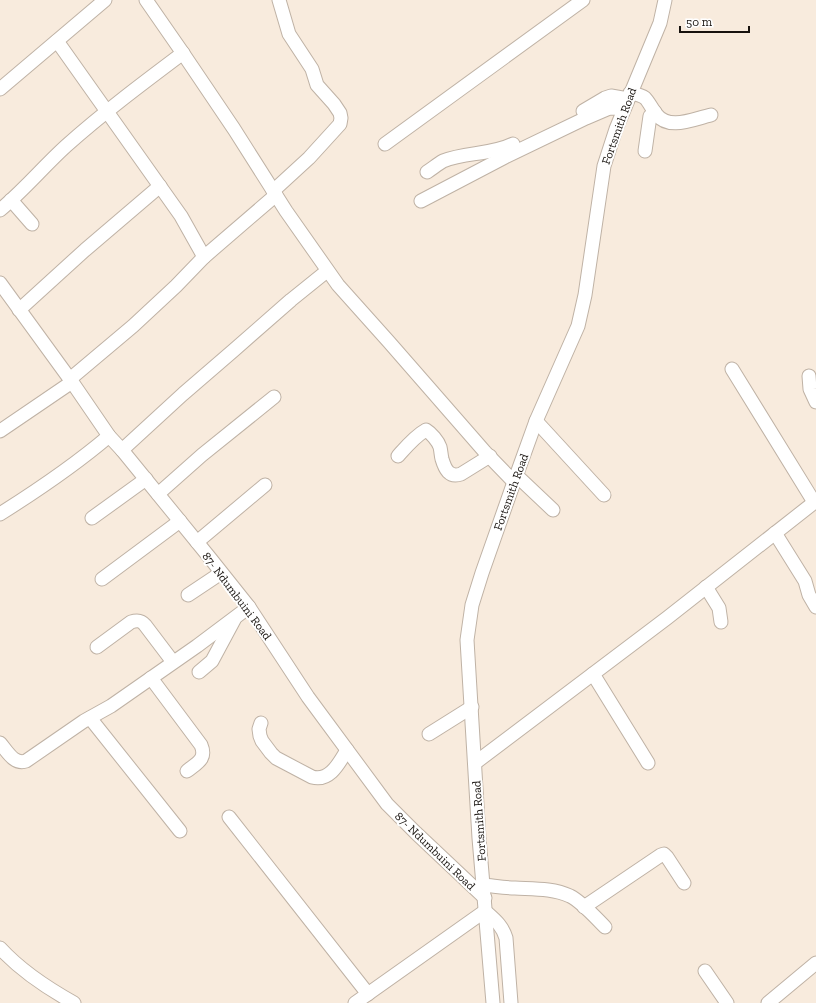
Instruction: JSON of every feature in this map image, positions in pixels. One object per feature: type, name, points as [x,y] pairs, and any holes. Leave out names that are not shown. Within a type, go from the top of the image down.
[{"type":"street","points":[[0,89],[105,0]]},
{"type":"street","points":[[146,0],[234,129],[274,193],[338,285],[490,456],[553,510]]},
{"type":"street","points":[[0,431],[71,381],[133,326],[176,286],[204,257],[274,193],[340,124],[340,113],[317,84],[312,69],[289,34],[279,0]]},
{"type":"street","points":[[385,144],[583,0]]},
{"type":"street","name":"Fortsmith Road","points":[[492,1003],[479,838],[468,640],[472,605],[536,420],[578,326],[586,295],[604,166],[627,100],[660,23],[665,0]]},
{"type":"street","points":[[56,41],[181,216],[204,257]]},
{"type":"street","points":[[0,210],[66,147],[107,112],[183,53]]},
{"type":"street","points":[[428,172],[442,162],[451,159],[507,148],[576,115],[611,96],[627,100],[646,99],[658,116],[666,122],[677,123],[711,115]]},
{"type":"street","points":[[421,201],[505,157],[627,100]]},
{"type":"street","points":[[645,151],[650,116],[655,112]]},
{"type":"street","points":[[19,310],[85,250],[160,186]]},
{"type":"street","points":[[11,200],[32,224]]},
{"type":"street","points":[[122,450],[183,394],[291,300],[327,271]]},
{"type":"street","name":"87- Ndumbuini Road","points":[[0,284],[109,436],[180,520],[249,607],[308,697],[387,804],[484,898],[503,930],[506,938],[511,1003]]},
{"type":"street","points":[[475,763],[667,618],[815,502],[732,369]]},
{"type":"street","points":[[809,376],[810,389],[816,402]]},
{"type":"street","points":[[158,494],[202,455],[274,397]]},
{"type":"street","points":[[536,420],[604,495]]},
{"type":"street","points":[[398,456],[417,436],[426,430],[438,442],[442,459],[449,473],[452,475],[456,476],[461,474],[490,456]]},
{"type":"street","points":[[0,514],[86,455],[109,436]]},
{"type":"street","points":[[92,518],[146,479]]},
{"type":"street","points":[[197,542],[265,485]]},
{"type":"street","points":[[102,579],[180,520]]},
{"type":"street","points":[[775,533],[805,581],[809,595],[816,607]]},
{"type":"street","points":[[188,595],[222,573]]},
{"type":"street","points":[[706,587],[719,608],[721,622]]},
{"type":"street","points":[[0,743],[14,760],[23,763],[84,721],[111,706],[249,607]]},
{"type":"street","points":[[199,672],[212,662],[236,617]]},
{"type":"street","points":[[98,647],[131,622],[136,620],[143,622],[173,662]]},
{"type":"street","points":[[594,674],[648,763]]},
{"type":"street","points":[[151,678],[203,748],[202,757],[200,760],[187,771]]},
{"type":"street","points":[[429,734],[472,707]]},
{"type":"street","points":[[90,718],[180,831]]},
{"type":"street","points":[[261,723],[259,729],[260,736],[271,753],[276,758],[312,777],[324,777],[329,774],[348,750]]},
{"type":"street","points":[[229,818],[368,994]]},
{"type":"street","points":[[584,907],[664,854],[684,883]]},
{"type":"street","points":[[355,1003],[368,994],[484,898],[512,888],[545,889],[557,891],[570,896],[605,927]]},
{"type":"street","points":[[0,948],[23,970],[43,985],[74,1003]]},
{"type":"street","points":[[768,1003],[816,963]]},
{"type":"street","points":[[705,971],[727,1003]]}]
